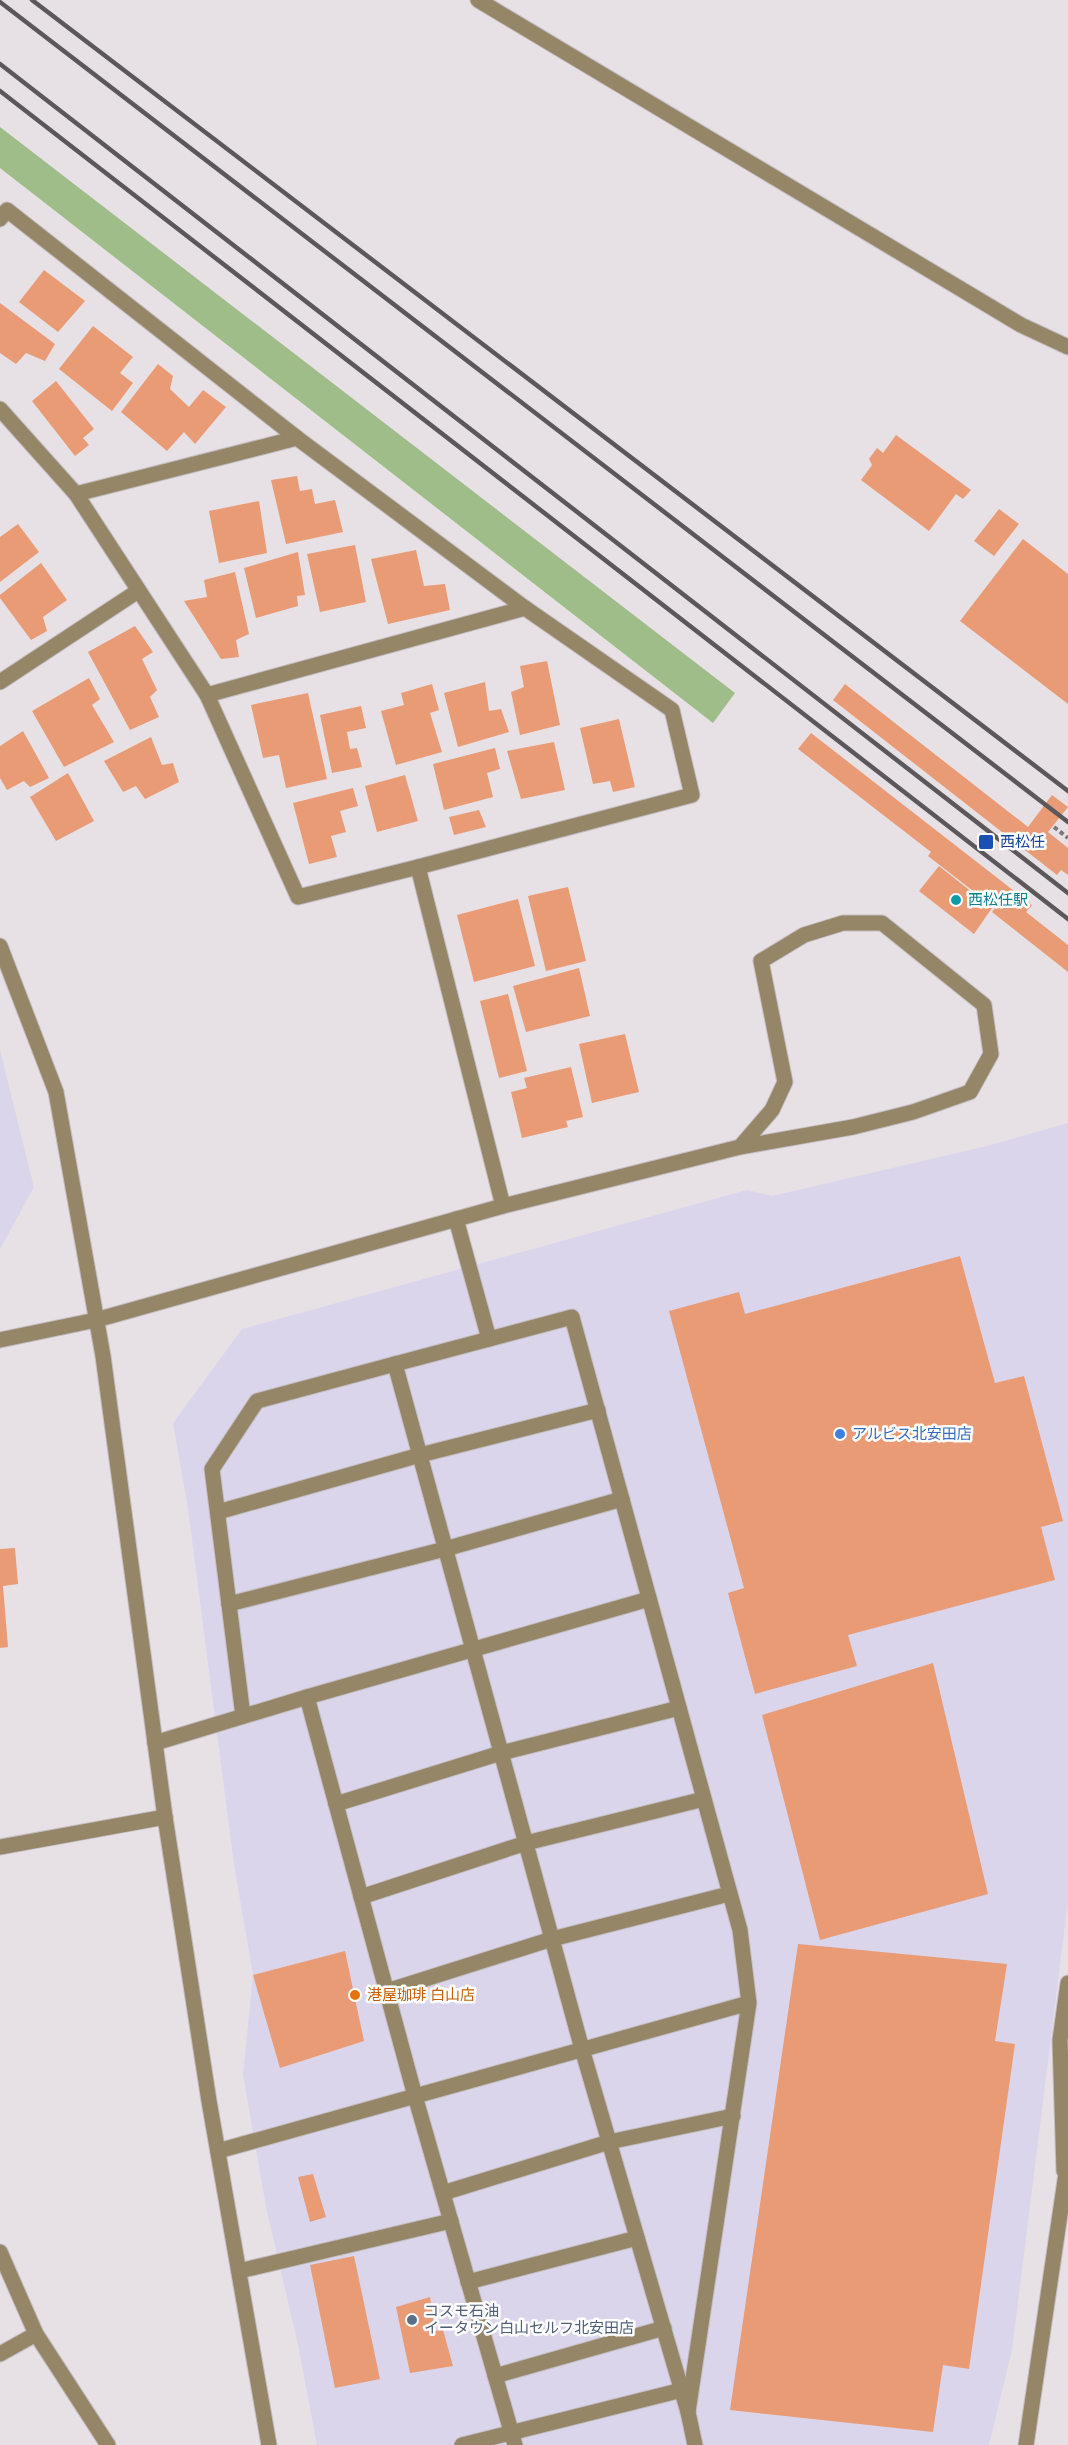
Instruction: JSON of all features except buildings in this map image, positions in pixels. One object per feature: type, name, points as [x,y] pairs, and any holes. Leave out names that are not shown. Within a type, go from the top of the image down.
[{"type":"street","points":[[478,0],[1021,325],[1068,347]]},
{"type":"street","points":[[0,219],[7,210],[297,438],[525,608],[672,710],[692,795],[298,897],[207,695],[76,494],[0,409]]},
{"type":"street","points":[[76,494],[297,438]]},
{"type":"street","points":[[0,682],[138,591]]},
{"type":"street","points":[[207,695],[525,608]]},
{"type":"street","points":[[418,867],[502,1206]]},
{"type":"street","points":[[0,1340],[96,1320],[502,1206],[740,1147],[913,1112],[970,1092],[992,1054],[984,1005],[882,923],[843,923],[804,934],[761,961],[785,1083],[772,1110],[740,1147]]},
{"type":"street","points":[[0,946],[56,1092],[96,1320],[165,1817],[218,2151],[269,2445]]},
{"type":"street","points":[[456,1219],[489,1339]]},
{"type":"street","points":[[243,1716],[212,1469],[257,1401],[572,1317],[740,1930],[749,2003],[688,2412]]},
{"type":"street","points":[[395,1364],[582,2049],[682,2390],[695,2445]]},
{"type":"street","points":[[218,1512],[420,1455],[598,1410]]},
{"type":"street","points":[[229,1604],[445,1549],[622,1499]]},
{"type":"street","points":[[155,1743],[473,1648],[650,1599]]},
{"type":"street","points":[[307,1697],[513,2439]]},
{"type":"street","points":[[336,1804],[501,1753],[679,1708]]},
{"type":"street","points":[[361,1897],[526,1843],[704,1799]]},
{"type":"street","points":[[0,1847],[165,1817]]},
{"type":"street","points":[[387,1991],[552,1939],[729,1894]]},
{"type":"street","points":[[1064,2185],[1060,2040],[1068,1983]]},
{"type":"street","points":[[218,2151],[749,2003]]},
{"type":"street","points":[[443,2193],[609,2142],[733,2116]]},
{"type":"street","points":[[1026,2445],[1068,2160]]},
{"type":"street","points":[[239,2271],[451,2220]]},
{"type":"street","points":[[468,2282],[637,2238]]},
{"type":"street","points":[[0,2252],[36,2334],[108,2445]]},
{"type":"street","points":[[495,2376],[664,2328]]},
{"type":"street","points":[[0,2354],[36,2334]]},
{"type":"street","points":[[462,2445],[513,2439],[682,2390]]},
{"type":"path","points":[[1054,827],[1068,838]]},
{"type":"shaded area","points":[[0,1050],[34,1187],[0,1249]]},
{"type":"shaded area","points":[[1068,1123],[1068,1901],[1012,2350],[989,2445],[317,2445],[298,2345],[266,2207],[243,2075],[253,1975],[234,1865],[188,1509],[173,1423],[242,1329],[747,1190],[772,1196],[987,1146]]},
{"type":"green space","points":[[0,127],[735,693],[713,723],[0,168]]},
{"type":"railway","points":[[32,0],[1068,791]]},
{"type":"railway","points":[[0,2],[1068,822]]},
{"type":"railway","points":[[0,64],[1068,893]]},
{"type":"railway","points":[[0,91],[1068,919]]},
{"type":"place","name":"西松任","points":[[986,842]]},
{"type":"place","name":"西松任駅","points":[[956,900]]},
{"type":"place","name":"アルビス北安田店","points":[[840,1434]]},
{"type":"place","name":"港屋珈琲 白山店","points":[[355,1995]]},
{"type":"place","name":"コスモ石油 イータウン白山セルフ北安田店","points":[[412,2320]]}]
